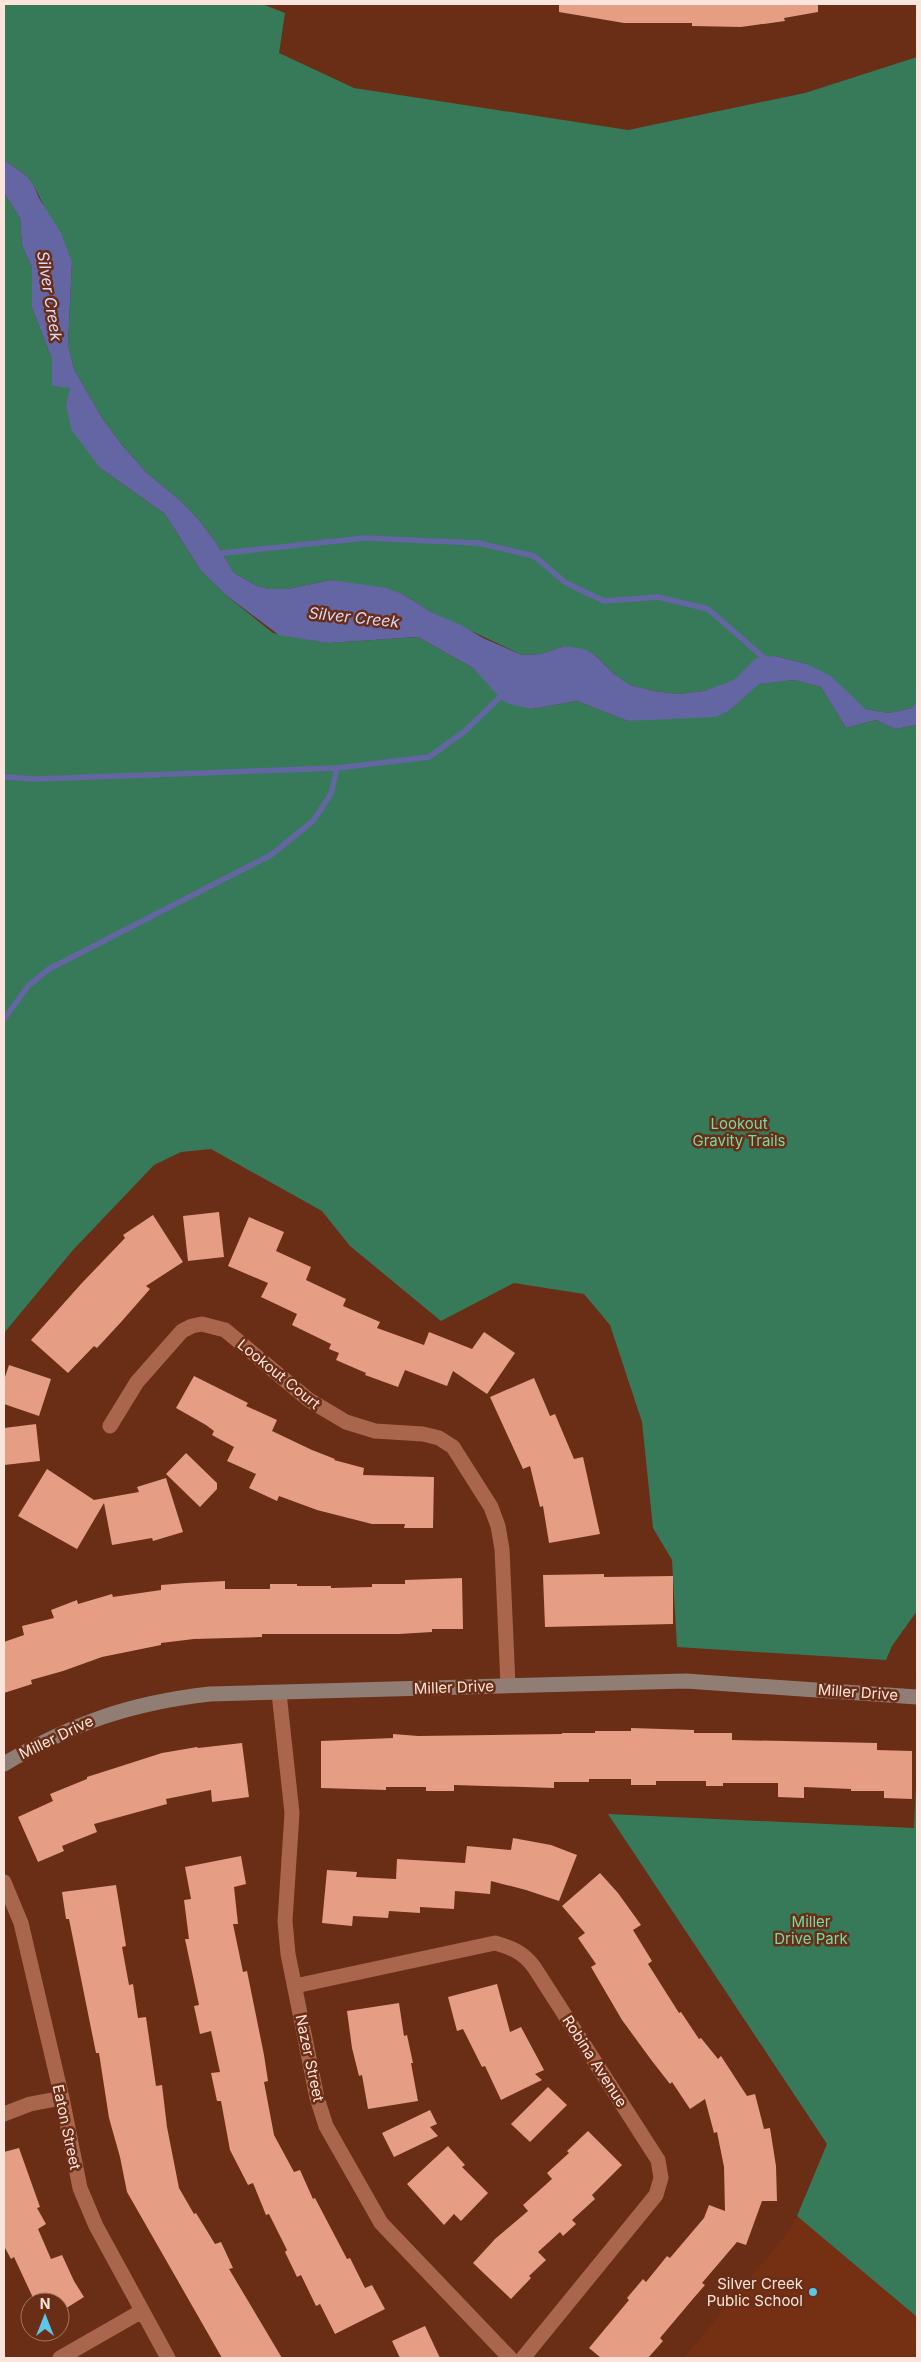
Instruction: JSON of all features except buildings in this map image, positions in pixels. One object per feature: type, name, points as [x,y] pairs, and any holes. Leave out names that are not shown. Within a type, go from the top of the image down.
[{"type":"street","name":"Lookout Court","points":[[110,1426],[137,1382],[182,1331],[202,1324],[225,1330],[308,1400],[346,1422],[375,1431],[423,1434],[440,1438],[453,1447],[463,1462],[491,1507],[498,1526],[502,1549],[508,1685]]},
{"type":"street","name":"Miller Drive","points":[[4,1764],[64,1731],[117,1710],[172,1698],[210,1694],[686,1681],[917,1697]]},
{"type":"street","name":"Nazer Street","points":[[279,1692],[292,1813],[286,1921],[288,1954],[317,2098],[326,2126],[381,2223],[510,2358]]},
{"type":"street","name":"Eaton Street","points":[[4,1882],[21,1923],[62,2098],[80,2188],[96,2226],[168,2358]]},
{"type":"street","name":"Robina Avenue","points":[[295,1986],[495,1942],[516,1949],[526,1956],[534,1967],[658,2160],[661,2178],[656,2195],[523,2358]]},
{"type":"street","points":[[4,2114],[30,2104],[62,2098]]},
{"type":"street","points":[[60,2358],[142,2311]]},
{"type":"shaded area","name":"Silver Creek Public School","points":[[797,2216],[917,2317],[917,2358],[684,2358],[788,2232]]},
{"type":"green space","points":[[4,4],[262,4],[285,13],[279,53],[354,88],[628,130],[805,93],[917,57],[917,701],[912,708],[889,713],[865,709],[807,664],[775,656],[728,684],[704,691],[679,694],[654,691],[630,685],[613,673],[595,655],[565,646],[541,654],[522,655],[431,612],[404,595],[331,580],[287,589],[269,589],[257,586],[234,573],[215,541],[199,520],[181,501],[147,473],[122,445],[102,418],[74,369],[68,344],[72,262],[34,186],[27,176],[4,160]]},
{"type":"green space","name":"Lookout Gravity Trails","points":[[4,193],[20,218],[22,245],[32,268],[32,308],[52,359],[52,386],[71,387],[66,405],[100,468],[165,514],[201,571],[227,596],[273,633],[328,643],[418,637],[473,668],[481,676],[532,709],[577,701],[628,721],[730,710],[758,684],[795,680],[821,687],[846,728],[876,720],[895,729],[917,725],[917,1611],[892,1646],[886,1660],[677,1647],[672,1560],[653,1528],[642,1422],[610,1325],[584,1294],[514,1283],[441,1321],[350,1246],[322,1211],[211,1149],[181,1152],[154,1165],[73,1250],[4,1333]]},
{"type":"green space","name":"Miller Drive Park","points":[[917,1766],[917,2317],[797,2216],[827,2144],[608,1814],[914,1828]]},
{"type":"water","name":"Silver Creek","points":[[4,160],[27,176],[34,186],[39,198],[61,233],[72,262],[68,344],[74,369],[102,418],[122,445],[147,473],[181,501],[199,520],[215,541],[234,573],[257,586],[269,589],[287,589],[331,580],[387,588],[404,595],[431,612],[461,625],[483,638],[522,655],[541,654],[565,646],[584,649],[595,655],[613,673],[630,685],[654,691],[679,694],[704,691],[734,680],[756,658],[775,656],[807,664],[831,676],[865,709],[889,713],[912,708],[917,701],[917,725],[895,729],[876,720],[846,728],[821,687],[795,680],[759,684],[730,710],[716,717],[628,721],[577,701],[532,709],[503,701],[473,668],[418,637],[328,643],[279,635],[227,596],[201,571],[165,514],[100,468],[71,429],[66,405],[70,388],[52,386],[52,359],[32,308],[32,268],[22,245],[20,218],[4,193]]},
{"type":"waterway","points":[[215,554],[365,538],[478,543],[534,556],[566,583],[604,601],[658,597],[708,609],[770,663]]},
{"type":"waterway","points":[[4,777],[36,779],[337,768],[429,757],[465,731],[504,693]]},
{"type":"waterway","points":[[4,1019],[28,986],[49,969],[271,855],[313,821],[331,794],[337,768]]},
{"type":"place","name":"Silver Creek Public School","points":[[813,2292]]}]
